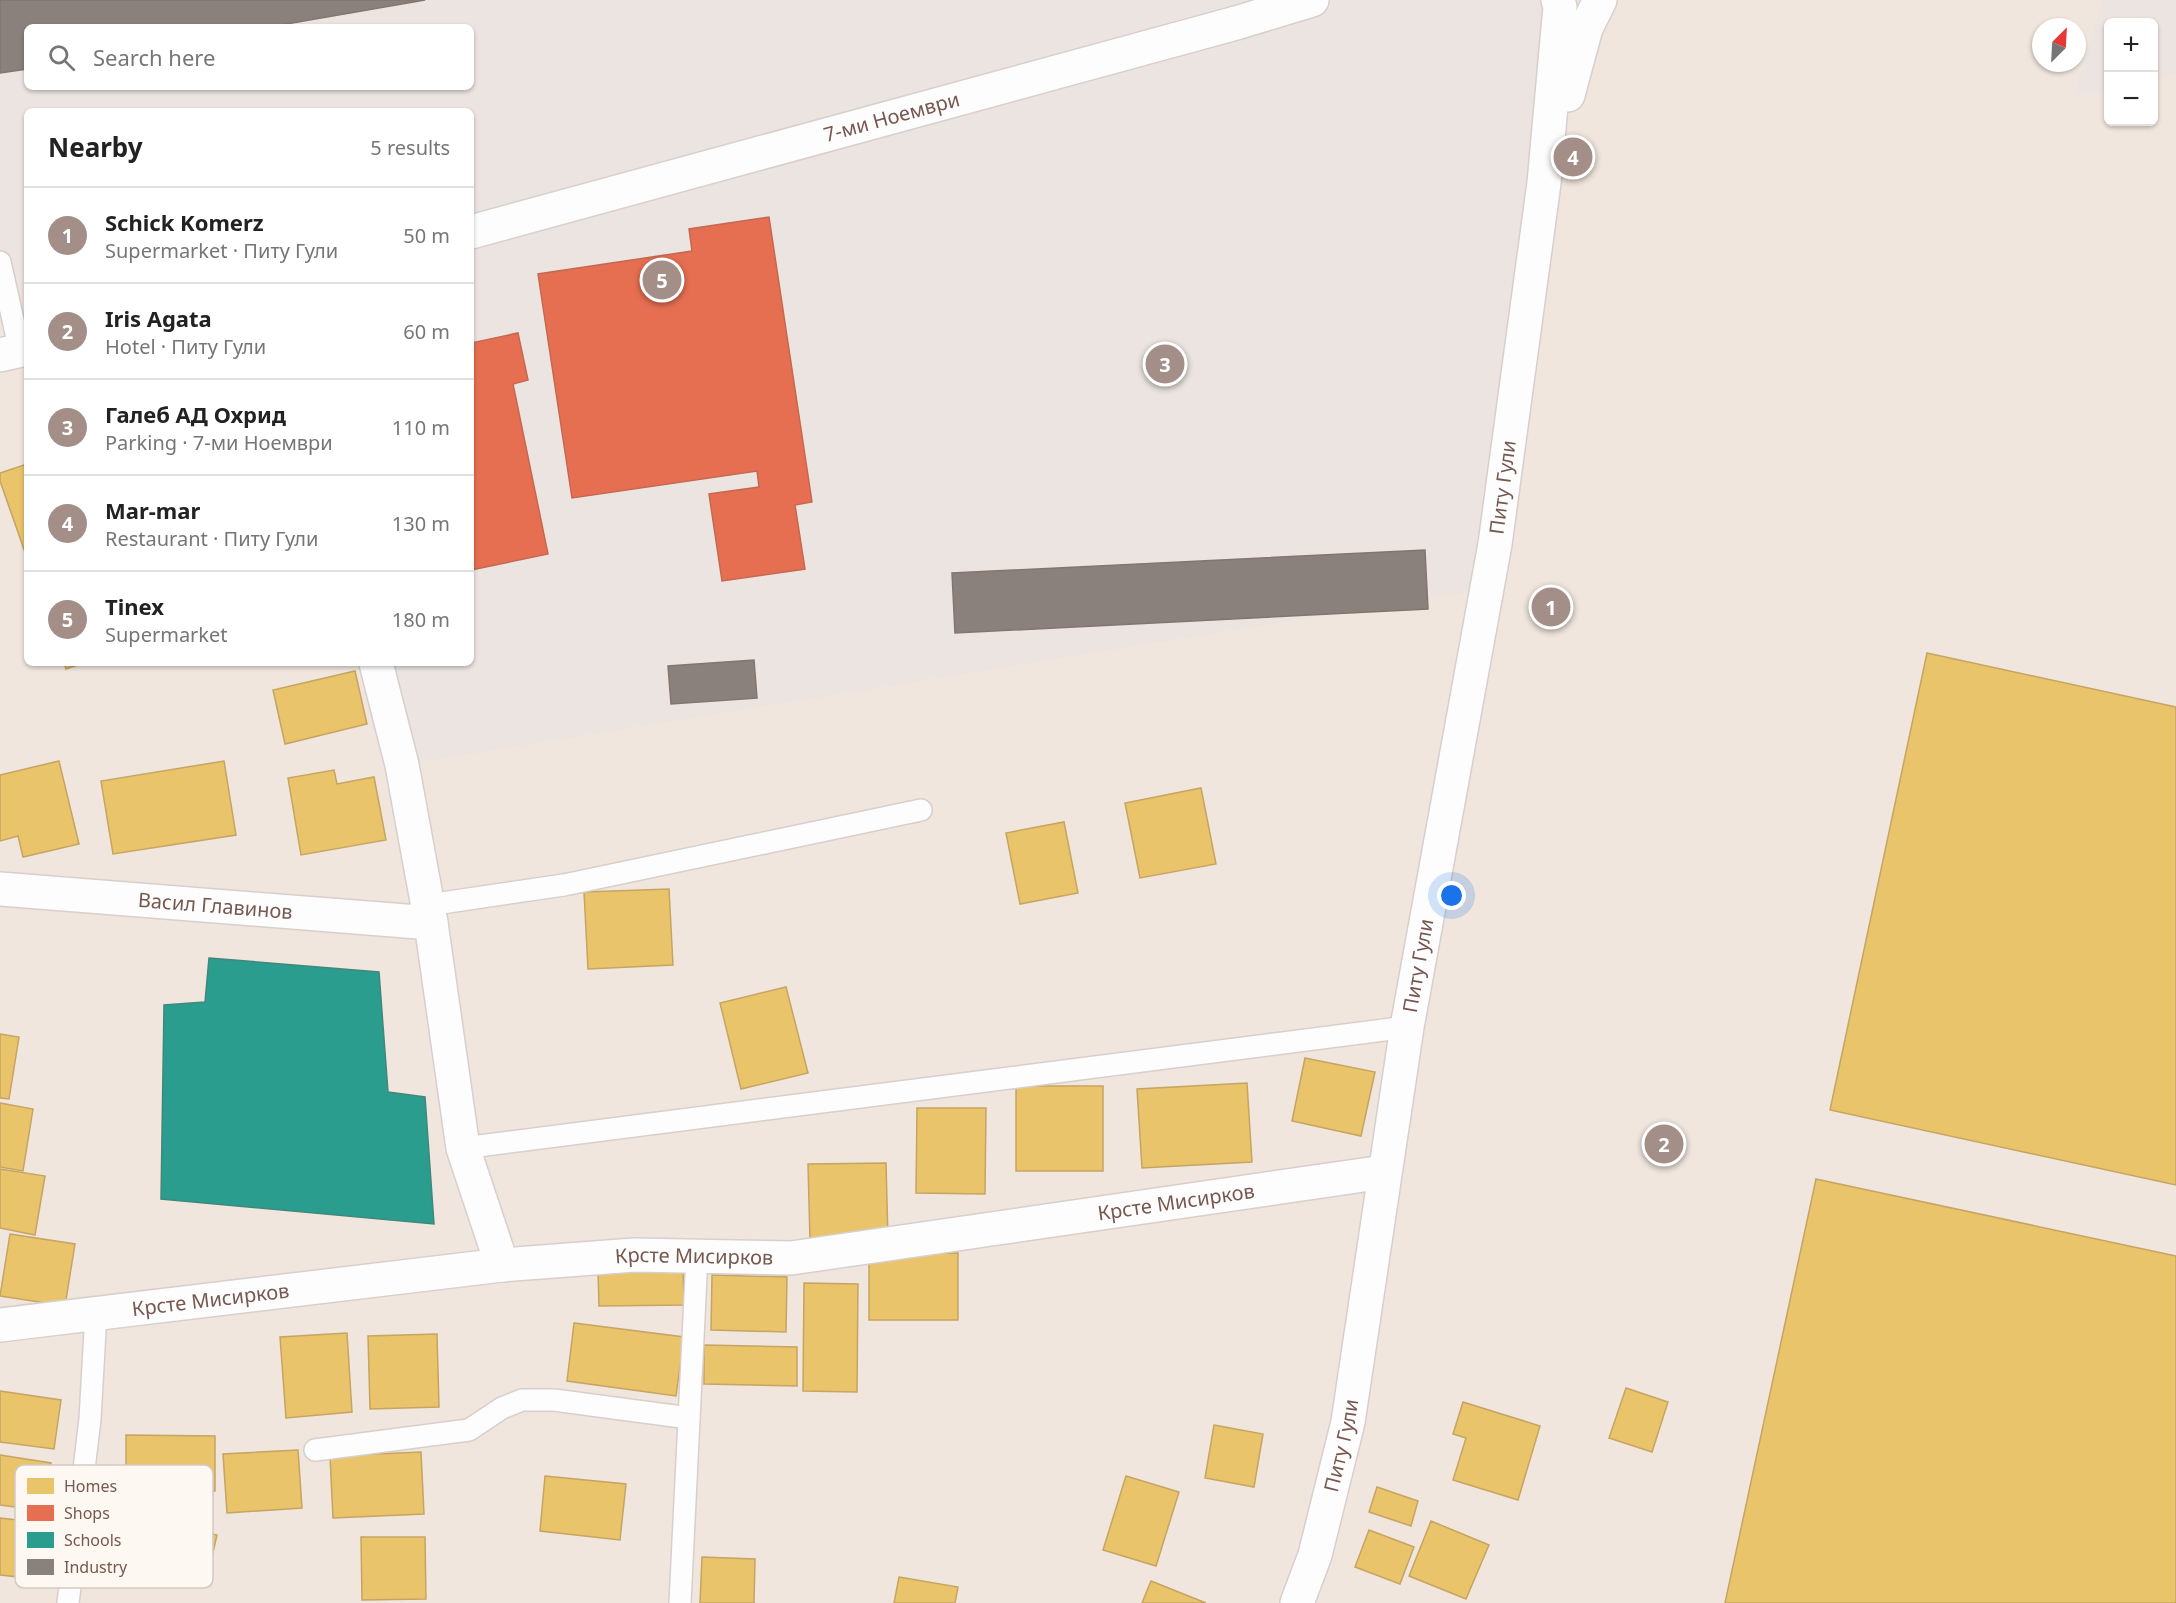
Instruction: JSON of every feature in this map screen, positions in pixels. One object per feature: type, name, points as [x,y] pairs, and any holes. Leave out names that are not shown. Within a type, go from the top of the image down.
[{"type":"street","name":"7-ми Ноември","points":[[474,231],[1236,23],[1312,0]]},
{"type":"street","name":"Питу Гули","points":[[1297,1603],[1315,1555],[1348,1422],[1407,1027],[1495,544],[1544,183],[1560,7],[1558,0]]},
{"type":"street","name":"Питу Гули","points":[[1544,183],[1586,28],[1600,0]]},
{"type":"street","points":[[377,666],[402,765],[430,914],[463,1148],[502,1265]]},
{"type":"street","name":"Васил Главинов","points":[[0,889],[430,914]]},
{"type":"street","name":"Крсте Мисирков","points":[[0,1325],[502,1265],[634,1255],[791,1258],[1384,1172]]},
{"type":"lane","points":[[0,262],[16,352]]},
{"type":"lane","points":[[430,914],[921,810]]},
{"type":"lane","points":[[463,1148],[1407,1027]]},
{"type":"lane","points":[[680,1603],[697,1256]]},
{"type":"lane","points":[[84,1465],[90,1419],[96,1313]]},
{"type":"lane","points":[[315,1450],[469,1430],[502,1408],[522,1400],[554,1400],[689,1418]]},
{"type":"lane","points":[[68,1603],[70,1588]]},
{"type":"shaded area","points":[[0,0],[2176,0],[2176,1603],[0,1603]]},
{"type":"shaded area","points":[[0,0],[1564,0],[1486,589],[402,765],[377,666],[474,666],[474,108],[24,108],[24,291],[0,295]]},
{"type":"shaded area","points":[[2103,0],[2176,0],[2176,73],[2158,77],[2158,18],[2104,18],[2104,90],[2074,97],[2081,72],[2086,72],[2086,57]]},
{"type":"building: Homes","points":[[24,465],[24,549],[0,481],[0,473]]},
{"type":"building: Homes","points":[[1927,653],[2176,707],[2176,1185],[1830,1110]]},
{"type":"building: Homes","points":[[355,671],[367,724],[285,744],[273,690]]},
{"type":"building: Homes","points":[[59,761],[79,844],[23,857],[18,836],[0,841],[0,775]]},
{"type":"building: Homes","points":[[224,761],[236,835],[113,854],[101,781]]},
{"type":"building: Homes","points":[[334,770],[337,784],[374,777],[386,840],[301,855],[288,778]]},
{"type":"building: Homes","points":[[1201,788],[1216,864],[1140,878],[1125,803]]},
{"type":"building: Homes","points":[[1064,822],[1078,893],[1020,904],[1006,833]]},
{"type":"building: Homes","points":[[669,889],[673,965],[588,969],[584,892]]},
{"type":"building: Homes","points":[[786,987],[808,1073],[741,1089],[720,1003]]},
{"type":"building: Homes","points":[[0,1034],[19,1037],[9,1099],[0,1098]]},
{"type":"building: Homes","points":[[1305,1058],[1375,1072],[1361,1136],[1292,1121]]},
{"type":"building: Homes","points":[[1247,1083],[1252,1162],[1142,1168],[1137,1089]]},
{"type":"building: Homes","points":[[1016,1086],[1103,1086],[1103,1171],[1016,1171]]},
{"type":"building: Homes","points":[[0,1103],[33,1109],[23,1171],[0,1167]]},
{"type":"building: Homes","points":[[917,1108],[986,1108],[985,1194],[916,1193]]},
{"type":"building: Homes","points":[[886,1163],[888,1240],[810,1241],[808,1164]]},
{"type":"building: Homes","points":[[0,1169],[45,1176],[35,1235],[0,1228]]},
{"type":"building: Homes","points":[[1816,1179],[2176,1256],[2176,1603],[1725,1603]]},
{"type":"building: Homes","points":[[10,1234],[75,1244],[65,1306],[0,1296]]},
{"type":"building: Homes","points":[[958,1253],[958,1320],[869,1320],[869,1254]]},
{"type":"building: Homes","points":[[683,1269],[684,1305],[599,1306],[598,1270]]},
{"type":"building: Homes","points":[[712,1275],[787,1277],[786,1332],[711,1330]]},
{"type":"building: Homes","points":[[804,1283],[858,1284],[857,1392],[803,1391]]},
{"type":"building: Homes","points":[[574,1323],[684,1337],[676,1396],[567,1381]]},
{"type":"building: Homes","points":[[347,1333],[352,1412],[286,1418],[280,1337]]},
{"type":"building: Homes","points":[[437,1334],[439,1407],[370,1409],[368,1336]]},
{"type":"building: Homes","points":[[704,1345],[797,1347],[797,1386],[704,1384]]},
{"type":"building: Homes","points":[[1626,1388],[1668,1402],[1652,1452],[1609,1438]]},
{"type":"building: Homes","points":[[0,1391],[61,1400],[54,1449],[0,1442]]},
{"type":"building: Homes","points":[[1463,1402],[1540,1426],[1518,1500],[1453,1480],[1466,1438],[1453,1434]]},
{"type":"building: Homes","points":[[1214,1425],[1263,1434],[1254,1487],[1205,1478]]},
{"type":"building: Homes","points":[[126,1435],[215,1436],[215,1491],[213,1491],[213,1465],[126,1465]]},
{"type":"building: Homes","points":[[298,1450],[302,1508],[227,1513],[223,1454]]},
{"type":"building: Homes","points":[[421,1452],[424,1514],[333,1518],[330,1456]]},
{"type":"building: Homes","points":[[0,1455],[51,1463],[51,1465],[15,1465],[15,1507],[0,1505]]},
{"type":"building: Homes","points":[[545,1476],[626,1484],[620,1540],[540,1531]]},
{"type":"building: Homes","points":[[1126,1476],[1179,1492],[1156,1566],[1103,1550]]},
{"type":"building: Homes","points":[[1377,1487],[1418,1501],[1411,1526],[1369,1512]]},
{"type":"building: Homes","points":[[0,1518],[15,1520],[15,1577],[0,1575]]},
{"type":"building: Homes","points":[[1431,1521],[1489,1545],[1466,1599],[1409,1576]]},
{"type":"building: Homes","points":[[1369,1530],[1414,1547],[1400,1584],[1355,1567]]},
{"type":"building: Homes","points":[[213,1534],[217,1535],[213,1552]]},
{"type":"building: Homes","points":[[361,1537],[425,1537],[426,1599],[362,1600]]},
{"type":"building: Homes","points":[[702,1557],[755,1559],[754,1603],[700,1603]]},
{"type":"building: Homes","points":[[899,1577],[958,1587],[955,1603],[894,1603]]},
{"type":"building: Homes","points":[[1151,1581],[1206,1603],[1142,1603]]},
{"type":"building: Shops","points":[[769,217],[812,502],[795,505],[805,569],[722,581],[709,494],[759,487],[757,471],[572,498],[538,274],[692,251],[689,229]]},
{"type":"building: Shops","points":[[518,333],[528,380],[513,384],[548,554],[474,569],[474,342]]},
{"type":"building: Schools","points":[[209,958],[379,972],[388,1092],[425,1097],[434,1224],[161,1199],[164,1005],[205,1002]]},
{"type":"building: Industry","points":[[0,0],[425,0],[286,24],[24,24],[24,69],[0,73]]},
{"type":"building: Industry","points":[[1425,550],[1428,609],[955,633],[952,573]]},
{"type":"building: Industry","points":[[754,660],[757,698],[671,704],[668,666]]},
{"type":"place","name":"Mar-mar","points":[[1573,157]]},
{"type":"place","name":"Tinex","points":[[662,280]]},
{"type":"place","name":"Галеб АД Охрид","points":[[1165,364]]},
{"type":"place","name":"Schick Komerz","points":[[1551,607]]},
{"type":"place","name":"Iris Agata","points":[[1664,1144]]}]
